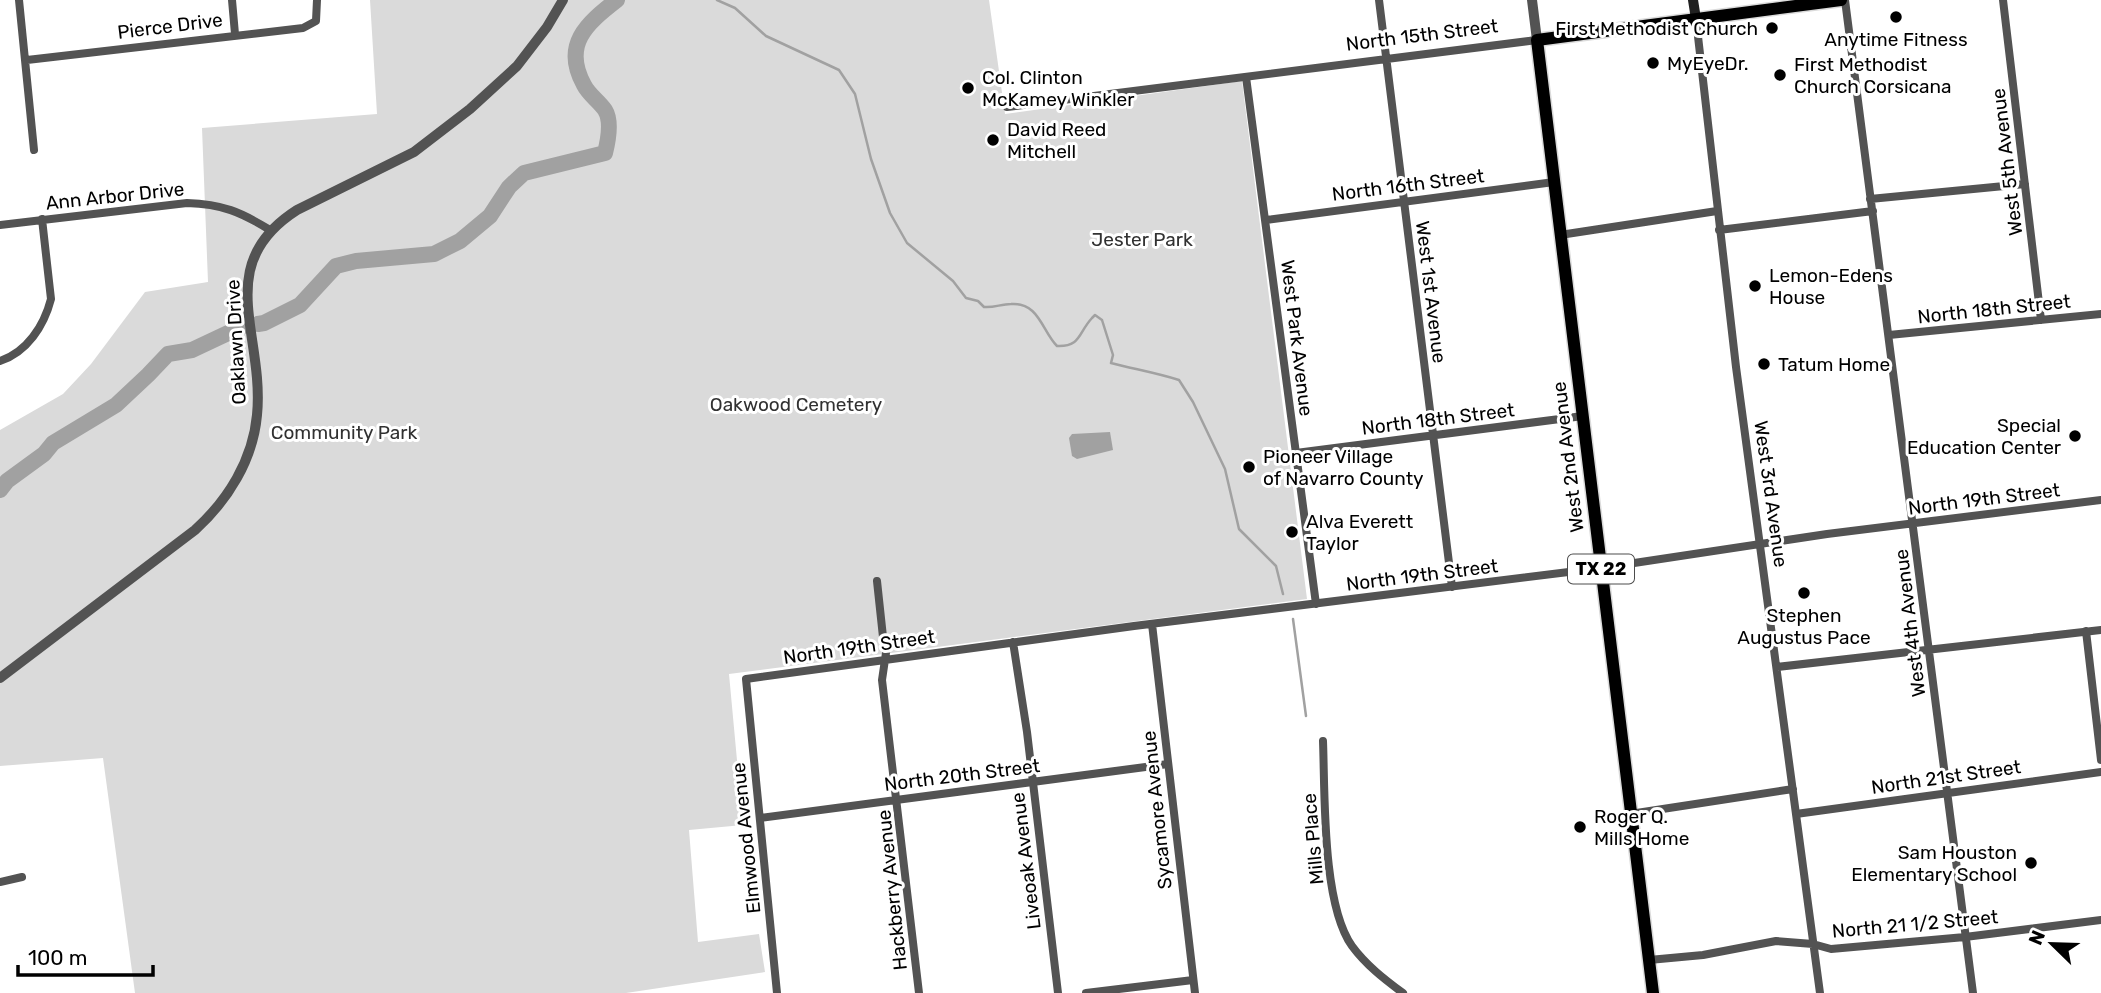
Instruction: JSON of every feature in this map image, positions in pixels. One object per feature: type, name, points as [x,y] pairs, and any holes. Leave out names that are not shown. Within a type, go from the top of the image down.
[{"type":"main road","name":"West 3rd Avenue","points":[[1693,0],[1696,19]]},
{"type":"main road","name":"North 15th Street","points":[[1537,40],[1843,0]]},
{"type":"main road","name":"West 2nd Avenue","points":[[1537,40],[1653,993]]},
{"type":"street","points":[[19,0],[34,149]]},
{"type":"street","points":[[232,0],[235,34]]},
{"type":"street","name":"Pierce Drive","points":[[27,60],[303,28],[316,21],[317,0]]},
{"type":"street","name":"Oaklawn Drive","points":[[0,678],[195,530],[215,510],[235,482],[250,450],[257,414],[257,368],[249,308],[248,271],[270,230],[298,210],[414,152],[470,109],[517,66],[547,27],[563,0]]},
{"type":"street","name":"West 1st Avenue","points":[[1379,0],[1452,587]]},
{"type":"street","name":"West 2nd Avenue","points":[[1532,0],[1537,40]]},
{"type":"street","name":"West 4th Avenue","points":[[1843,0],[1914,523],[1973,993]]},
{"type":"street","name":"West 5th Avenue","points":[[2003,0],[2041,320]]},
{"type":"street","name":"West 3rd Avenue","points":[[1696,19],[1719,230],[1819,993]]},
{"type":"street","name":"North 15th Street","points":[[1007,107],[1537,40]]},
{"type":"street","name":"West Park Avenue","points":[[1246,77],[1316,604]]},
{"type":"street","name":"North 16th Street","points":[[1266,220],[1554,182]]},
{"type":"street","points":[[1870,199],[2025,184]]},
{"type":"street","name":"Ann Arbor Drive","points":[[0,225],[178,203],[212,204],[245,215],[270,230]]},
{"type":"street","points":[[1560,235],[1717,211]]},
{"type":"street","points":[[1719,230],[1873,211]]},
{"type":"street","points":[[0,361],[24,347],[44,322],[48,310],[51,299],[42,219]]},
{"type":"street","name":"North 18th Street","points":[[1889,335],[2101,314]]},
{"type":"street","name":"North 18th Street","points":[[1296,453],[1583,416]]},
{"type":"street","name":"North 19th Street","points":[[746,679],[2101,500]]},
{"type":"street","points":[[877,581],[883,637],[887,646],[885,660]]},
{"type":"street","name":"Sycamore Avenue","points":[[1152,624],[1195,993]]},
{"type":"street","points":[[1777,667],[2101,630]]},
{"type":"street","points":[[2086,631],[2101,760]]},
{"type":"street","name":"Liveoak Avenue","points":[[1013,642],[1058,993]]},
{"type":"street","name":"Hackberry Avenue","points":[[885,660],[882,680],[919,993]]},
{"type":"street","name":"Elmwood Avenue","points":[[746,679],[777,993]]},
{"type":"street","name":"Mills Place","points":[[1323,741],[1329,866],[1342,925],[1351,945],[1370,967],[1403,993]]},
{"type":"street","name":"North 20th Street","points":[[760,818],[1168,764]]},
{"type":"street","name":"North 21st Street","points":[[1796,814],[2101,772]]},
{"type":"street","points":[[1630,814],[1793,789]]},
{"type":"street","points":[[0,882],[22,877]]},
{"type":"street","name":"North 21 1/2 Street","points":[[1649,960],[1703,955],[1776,941],[1813,944],[1831,949],[1965,937],[2101,920]]},
{"type":"street","points":[[1086,993],[1193,980]]},
{"type":"green space","points":[[370,0],[989,0],[1005,114],[1242,81],[1307,599],[729,674],[743,825],[689,830],[698,942],[759,934],[765,972],[626,993],[135,993],[103,758],[0,766],[0,430],[63,394],[91,364],[145,292],[208,282],[202,128],[377,114]]},
{"type":"shaded area","points":[[1110,432],[1113,450],[1077,459],[1072,456],[1069,438],[1072,434]]},
{"type":"waterway","points":[[258,324],[300,305],[336,266],[356,261],[434,254],[460,241],[490,216],[509,187],[524,173],[605,153],[609,131],[607,115],[584,85],[576,58],[577,47],[587,27],[617,0]]},
{"type":"waterway","points":[[717,0],[735,8],[766,36],[839,70],[855,94],[871,159],[890,213],[907,243],[953,281],[966,298],[978,301],[984,307],[1011,304],[1028,308],[1034,312],[1057,346],[1075,342],[1095,315],[1102,320],[1113,355],[1111,363],[1179,380],[1193,402],[1225,469],[1239,529],[1276,566],[1283,594]]},
{"type":"waterway","points":[[0,490],[7,481],[44,454],[53,443],[116,405],[168,354],[192,350],[243,326]]},
{"type":"waterway","points":[[1293,619],[1306,716]]},
{"type":"place","name":"Anytime Fitness","points":[[1896,17]]},
{"type":"place","name":"First Methodist Church","points":[[1772,28]]},
{"type":"place","name":"MyEyeDr.","points":[[1653,63]]},
{"type":"place","name":"First Methodist Church Corsicana","points":[[1780,75]]},
{"type":"place","name":"Col. Clinton McKamey Winkler","points":[[968,88]]},
{"type":"place","name":"David Reed Mitchell","points":[[993,140]]},
{"type":"place","name":"Lemon-Edens House","points":[[1755,286]]},
{"type":"place","name":"Tatum Home","points":[[1764,364]]},
{"type":"place","name":"Special Education Center","points":[[2075,436]]},
{"type":"place","name":"Pioneer Village of Navarro County","points":[[1249,467]]},
{"type":"place","name":"Alva Everett Taylor","points":[[1292,532]]},
{"type":"place","name":"Stephen Augustus Pace","points":[[1804,593]]},
{"type":"place","name":"Roger Q. Mills Home","points":[[1580,827]]},
{"type":"place","name":"Sam Houston Elementary School","points":[[2031,863]]},
{"type":"park label","name":"Jester Park","points":[[1142,239]]},
{"type":"park label","name":"Oakwood Cemetery","points":[[796,404]]},
{"type":"park label","name":"Community Park","points":[[344,432]]}]
